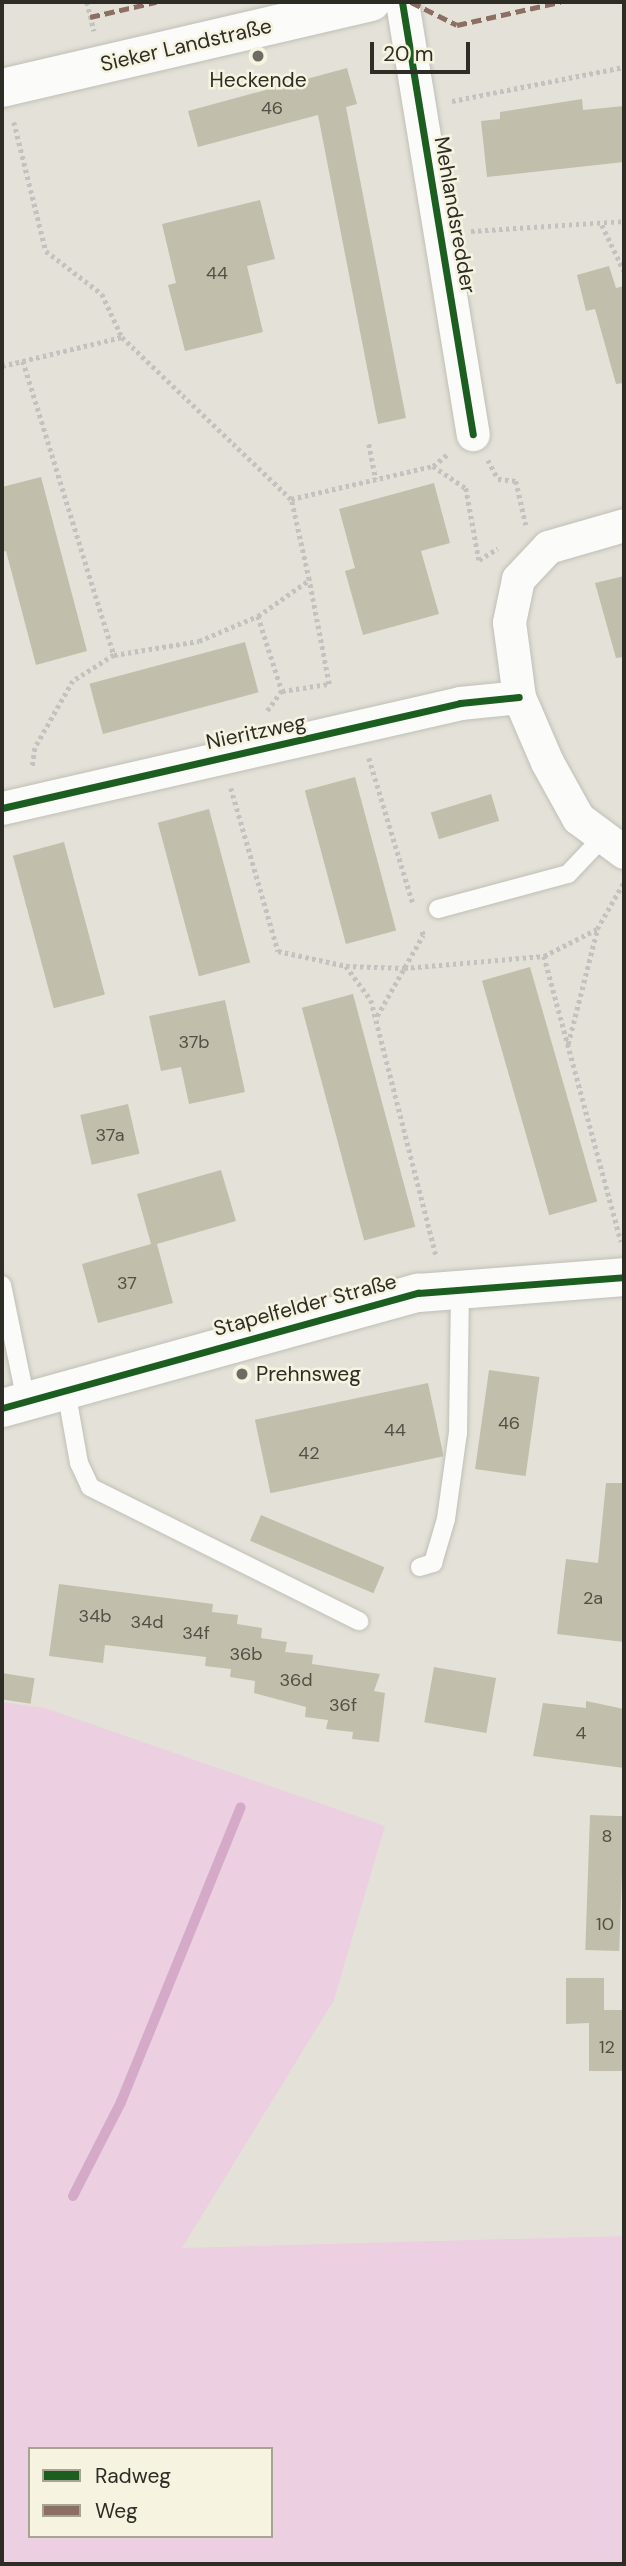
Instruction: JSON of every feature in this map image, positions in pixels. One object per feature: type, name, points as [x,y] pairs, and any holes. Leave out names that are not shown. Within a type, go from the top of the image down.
[{"type":"street","name":"Sieker Landstraße","points":[[4,88],[371,2]]},
{"type":"street","name":"Mehlandsredder","points":[[402,2],[416,108],[443,235],[473,434]]},
{"type":"street","points":[[614,844],[578,818],[519,697],[509,622],[518,579],[548,547],[624,525]]},
{"type":"street","name":"Nieritzweg","points":[[14,805],[460,703],[519,697]]},
{"type":"street","name":"Stapelfelder Straße","points":[[14,1404],[451,1289],[624,1277]]},
{"type":"lane","points":[[438,909],[568,874],[614,844]]},
{"type":"lane","points":[[2,1285],[14,1404]]},
{"type":"lane","points":[[420,1567],[433,1563],[451,1482],[462,1377],[451,1289]]},
{"type":"lane","points":[[66,1390],[79,1463],[90,1486],[359,1621]]},
{"type":"path","points":[[416,108],[624,67]]},
{"type":"path","points":[[4,88],[46,251],[102,294],[122,337],[291,499],[329,684],[282,691],[257,726],[259,749]]},
{"type":"path","points":[[443,235],[602,225],[624,221]]},
{"type":"path","points":[[602,225],[624,271]]},
{"type":"path","points":[[2,366],[122,337]]},
{"type":"path","points":[[23,361],[114,654]]},
{"type":"path","points":[[473,434],[498,479],[516,481],[527,531],[518,537]]},
{"type":"path","points":[[369,444],[376,480]]},
{"type":"path","points":[[291,499],[433,466],[466,488],[479,560],[508,542]]},
{"type":"path","points":[[14,805],[35,748],[73,681],[114,654],[199,640],[258,616],[309,580]]},
{"type":"path","points":[[258,616],[282,691]]},
{"type":"path","points":[[360,727],[416,913]]},
{"type":"path","points":[[222,757],[278,951],[346,966],[404,968],[544,956],[597,929]]},
{"type":"path","points":[[568,1045],[597,929],[624,882]]},
{"type":"path","points":[[376,1017],[423,935],[419,924]]},
{"type":"path","points":[[544,956],[619,1227],[624,1277]]},
{"type":"path","points":[[346,966],[364,986],[376,1017],[451,1289]]},
{"type":"shaded area","points":[[2,1702],[45,1708],[385,1826],[334,2000],[182,2248],[624,2236],[624,2564],[2,2564]]},
{"type":"building","points":[[347,68],[357,104],[346,107],[406,418],[378,424],[318,115],[198,147],[188,111]]},
{"type":"building","points":[[582,99],[583,110],[624,106],[624,162],[487,177],[481,121],[500,119],[500,112]]},
{"type":"building","points":[[260,200],[275,259],[247,266],[263,332],[185,351],[168,285],[176,283],[162,224]]},
{"type":"building","points":[[609,266],[616,288],[624,286],[624,383],[616,384],[595,309],[586,311],[577,275]]},
{"type":"building","points":[[41,477],[87,651],[36,665],[6,551],[2,552],[2,487]]},
{"type":"building","points":[[434,483],[450,543],[421,551],[439,614],[363,635],[345,571],[355,568],[339,509]]},
{"type":"building","points":[[624,576],[624,657],[616,658],[595,583]]},
{"type":"building","points":[[245,642],[258,692],[103,734],[89,684]]},
{"type":"building","points":[[355,777],[396,931],[346,944],[305,790]]},
{"type":"building","points":[[491,794],[499,821],[439,839],[431,812]]},
{"type":"building","points":[[209,809],[250,963],[199,976],[158,823]]},
{"type":"building","points":[[64,842],[105,995],[54,1008],[13,856]]},
{"type":"building","points":[[530,967],[597,1202],[549,1215],[482,981]]},
{"type":"building","points":[[353,994],[415,1227],[364,1241],[302,1008]]},
{"type":"building","points":[[225,1000],[245,1092],[189,1104],[181,1067],[161,1071],[149,1016]]},
{"type":"building","points":[[128,1104],[139,1154],[92,1165],[80,1115]]},
{"type":"building","points":[[221,1170],[236,1221],[157,1244],[173,1303],[98,1323],[82,1264],[151,1244],[137,1194]]},
{"type":"building","points":[[489,1370],[540,1377],[526,1476],[475,1469]]},
{"type":"building","points":[[428,1383],[444,1456],[270,1493],[255,1420]]},
{"type":"building","points":[[606,1483],[624,1483],[624,1642],[557,1634],[566,1559],[598,1563]]},
{"type":"building","points":[[261,1515],[384,1567],[373,1593],[250,1541]]},
{"type":"building","points":[[59,1584],[213,1604],[212,1612],[238,1615],[237,1624],[262,1628],[261,1638],[287,1642],[285,1652],[313,1655],[312,1664],[380,1674],[374,1691],[385,1693],[379,1742],[352,1739],[353,1732],[326,1729],[328,1720],[305,1717],[306,1707],[254,1693],[255,1681],[230,1677],[231,1669],[205,1666],[206,1657],[105,1645],[103,1663],[49,1656]]},
{"type":"building","points":[[434,1667],[496,1678],[486,1733],[424,1722]]},
{"type":"building","points":[[2,1673],[35,1678],[31,1704],[2,1699]]},
{"type":"building","points":[[586,1701],[624,1709],[624,1768],[533,1756],[543,1703],[586,1708]]},
{"type":"building","points":[[590,1815],[624,1816],[619,1951],[585,1950]]},
{"type":"building","points":[[566,1978],[604,1978],[604,2010],[624,2010],[624,2071],[589,2071],[589,2023],[566,2024]]},
{"type":"waterway","points":[[73,2196],[121,2102],[241,1807]]},
{"type":"marked path","points":[[90,17],[156,2]]},
{"type":"marked path","points":[[411,2],[457,25],[560,2]]},
{"type":"cycle path","points":[[402,2],[473,434]]},
{"type":"cycle path","points":[[2,808],[460,703],[519,697]]},
{"type":"cycle path","points":[[2,1408],[418,1293],[624,1277]]},
{"type":"place","name":"Heckende","points":[[258,56]]},
{"type":"place","name":"Prehnsweg","points":[[242,1374]]}]
